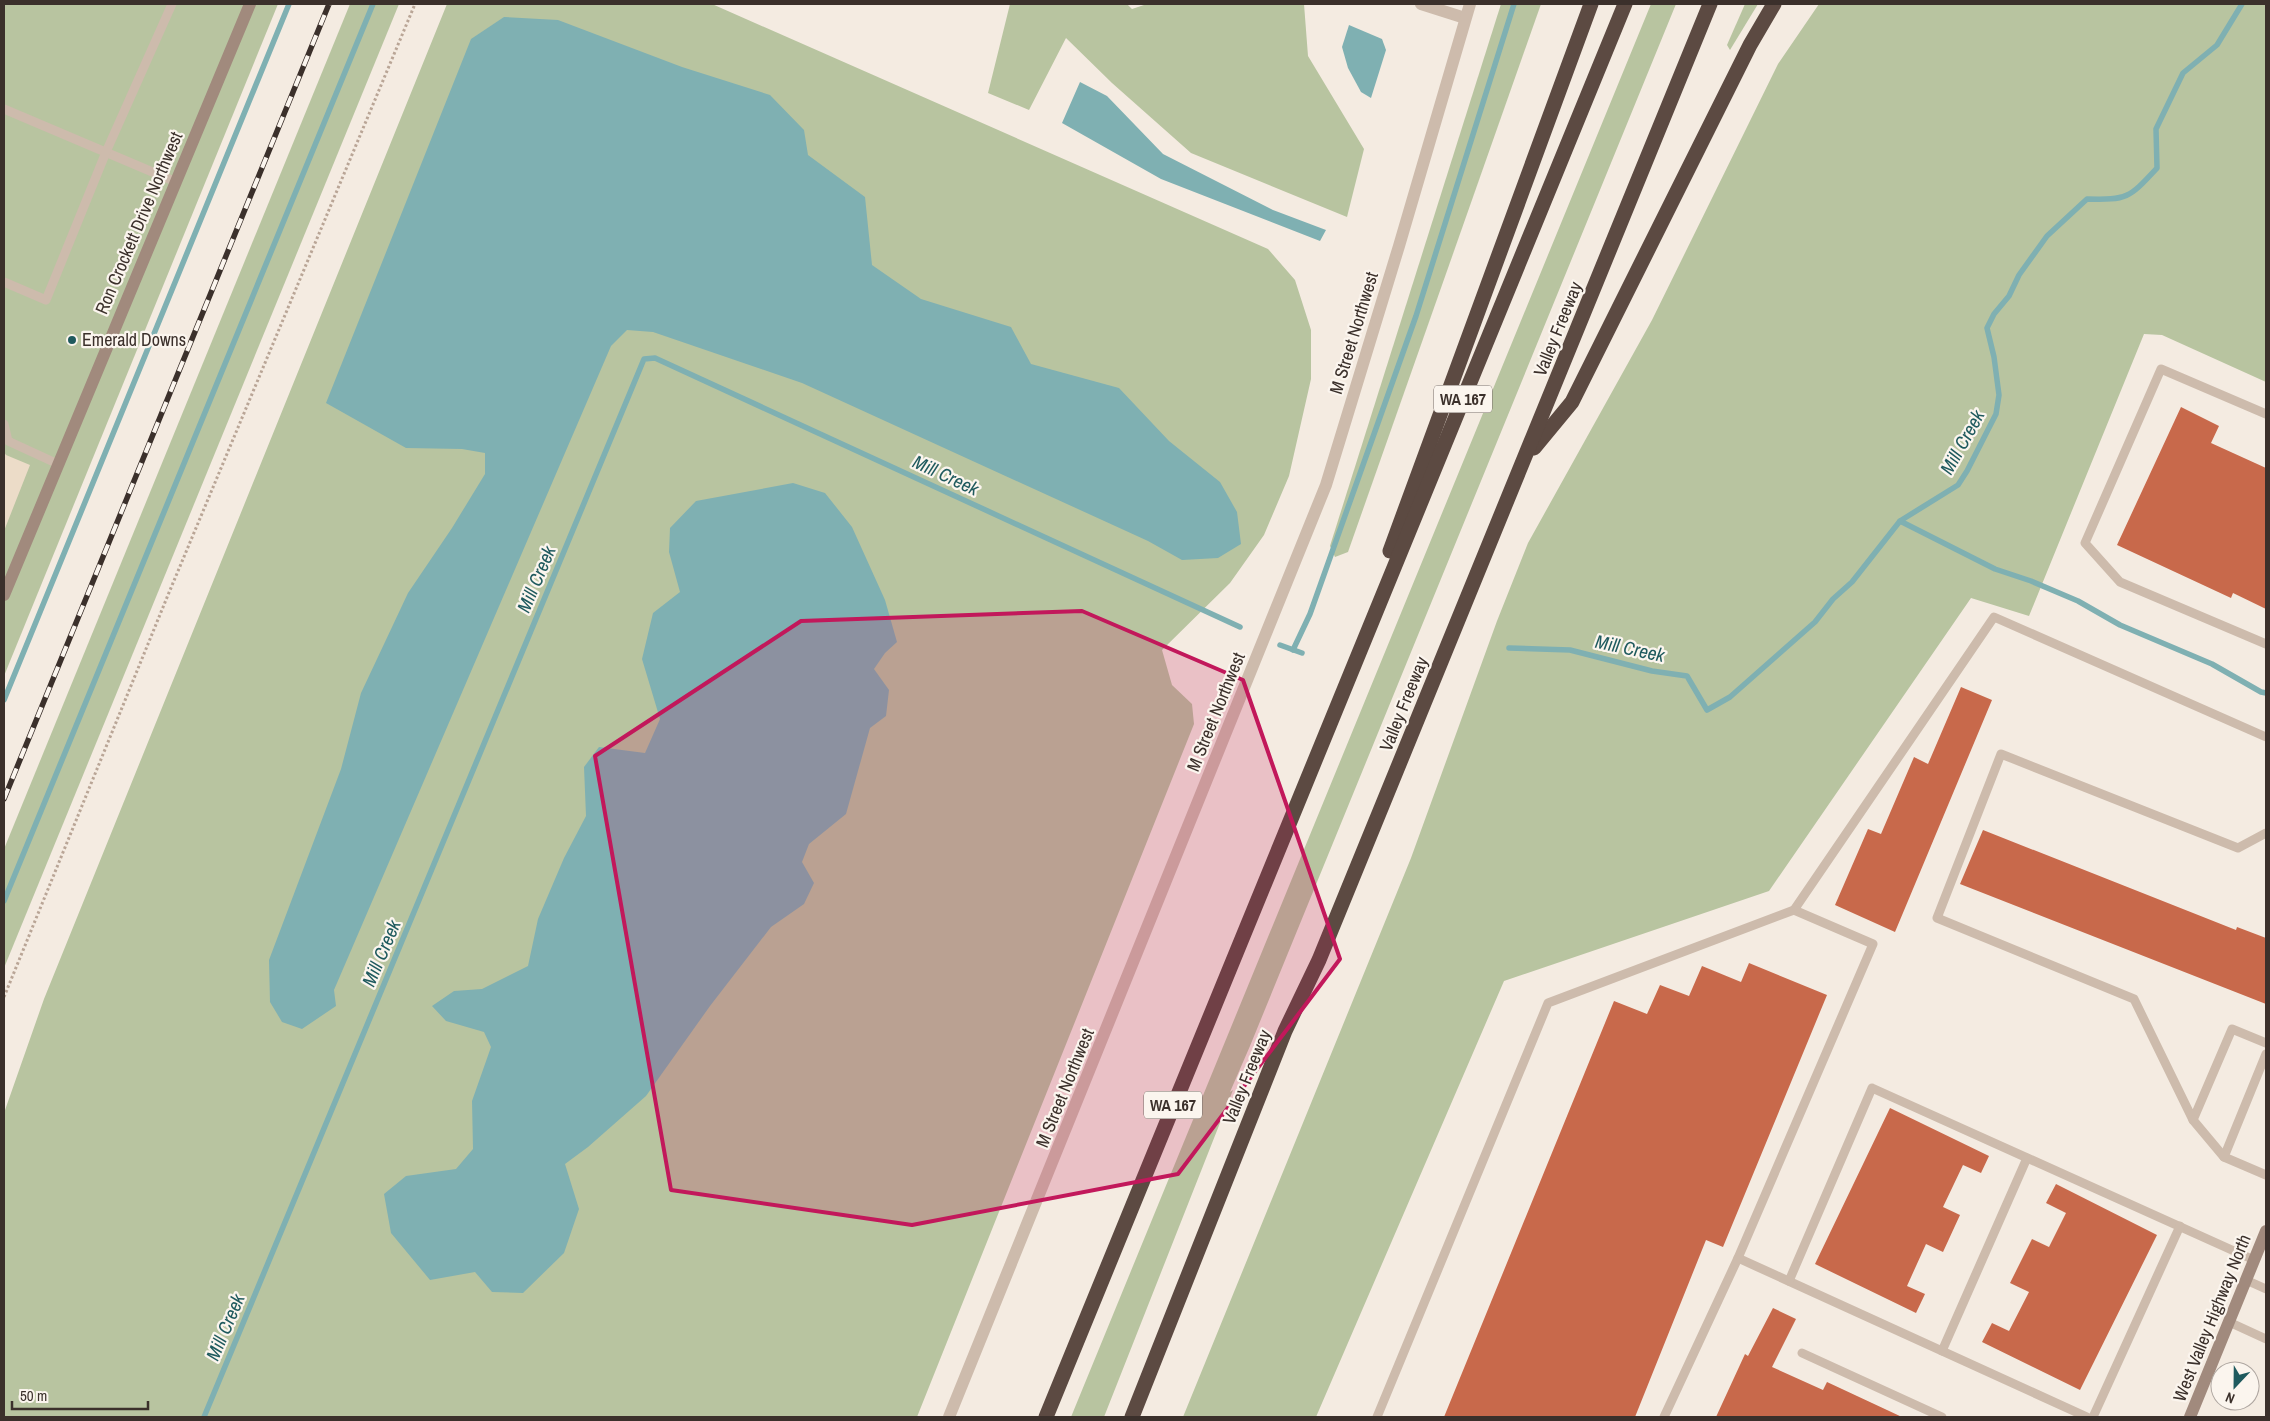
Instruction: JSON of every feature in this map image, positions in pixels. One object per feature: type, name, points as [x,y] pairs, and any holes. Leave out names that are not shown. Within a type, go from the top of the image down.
[{"type":"highway","points":[[1300,794],[1591,4]]},
{"type":"highway","name":"WA 167","points":[[1046,1417],[1625,4]]},
{"type":"highway","name":"Valley Freeway","points":[[1132,1417],[1285,1031],[1319,960],[1710,4]]},
{"type":"highway","points":[[1524,460],[1572,402],[1750,45],[1774,4]]},
{"type":"street","name":"Ron Crockett Drive Northwest","points":[[4,595],[250,4]]},
{"type":"street","points":[[1421,4],[1466,18]]},
{"type":"street","name":"M Street Northwest","points":[[949,1417],[1326,485],[1400,246],[1470,4]]},
{"type":"street","name":"West Valley Highway North","points":[[2190,1417],[2266,1232]]},
{"type":"lane","points":[[4,282],[46,300],[106,152],[172,4]]},
{"type":"lane","points":[[4,108],[176,182]]},
{"type":"lane","points":[[2266,414],[2161,369],[2085,543],[2120,582],[2266,644]]},
{"type":"lane","points":[[4,424],[8,441],[58,464]]},
{"type":"lane","points":[[1377,1417],[1548,1003],[1794,910],[1994,617],[2266,737]]},
{"type":"lane","points":[[2266,832],[2238,848],[2001,754],[1937,918],[2134,999],[2193,1120],[2224,1157],[2266,1175]]},
{"type":"lane","points":[[1664,1417],[1738,1258],[1873,944],[1794,910]]},
{"type":"lane","points":[[2193,1120],[2232,1029],[2266,1043]]},
{"type":"lane","points":[[2224,1157],[2266,1054]]},
{"type":"lane","points":[[1788,1281],[1872,1088],[2254,1260]]},
{"type":"lane","points":[[1942,1351],[2027,1158]]},
{"type":"lane","points":[[2093,1417],[2180,1226]]},
{"type":"lane","points":[[1738,1258],[2087,1417]]},
{"type":"lane","points":[[2246,1280],[2266,1289]]},
{"type":"lane","points":[[2229,1322],[2266,1339]]},
{"type":"lane","points":[[1802,1353],[1942,1417]]},
{"type":"path","points":[[4,997],[168,595],[415,4]]},
{"type":"highlighted area","points":[[1082,611],[1243,680],[1340,959],[1178,1174],[912,1225],[671,1190],[595,756],[801,621]]},
{"type":"green space","name":"Emerald Downs","points":[[4,4],[278,4],[4,676]]},
{"type":"green space","points":[[350,4],[399,4],[4,968],[4,849]]},
{"type":"green space","points":[[447,4],[712,4],[1268,249],[1295,280],[1311,330],[1311,379],[1289,476],[1264,535],[1230,583],[1162,650],[1172,685],[1192,704],[1194,724],[917,1417],[4,1417],[4,1113],[44,999]]},
{"type":"green space","points":[[1010,4],[1127,4],[1132,9],[1147,4],[1304,4],[1308,56],[1364,149],[1347,217],[1191,153],[1112,83],[1066,38],[1029,110],[988,93]]},
{"type":"green space","points":[[1501,4],[1541,4],[1348,552],[1335,557],[1330,546]]},
{"type":"green space","points":[[1651,4],[1676,4],[1230,1092],[1233,1090],[1104,1417],[1071,1417]]},
{"type":"green space","points":[[1745,4],[1758,4],[1730,50],[1727,45]]},
{"type":"green space","points":[[1819,4],[2266,4],[2266,382],[2162,335],[2144,334],[2029,616],[1971,598],[1769,891],[1504,981],[1316,1417],[1183,1417],[1411,858],[1497,621],[1528,543],[1652,320],[1778,64]]},
{"type":"shaded area","points":[[4,452],[6,455],[30,465],[4,531]]},
{"type":"water","points":[[504,17],[558,20],[682,67],[770,95],[804,130],[808,155],[865,197],[872,265],[921,299],[1011,327],[1031,364],[1119,388],[1169,441],[1220,482],[1237,512],[1241,544],[1218,558],[1182,560],[1148,541],[802,383],[653,332],[627,330],[611,346],[334,990],[336,1006],[302,1029],[282,1022],[270,1002],[269,960],[341,769],[361,693],[408,593],[452,528],[485,474],[485,453],[462,449],[406,448],[326,403],[471,39]]},
{"type":"water","points":[[1349,25],[1382,39],[1386,50],[1371,98],[1361,92],[1348,68],[1342,47]]},
{"type":"water","points":[[1080,82],[1107,96],[1163,154],[1273,210],[1326,230],[1320,241],[1161,179],[1062,123]]},
{"type":"water","points":[[793,483],[825,493],[852,527],[885,600],[897,642],[885,653],[874,669],[889,690],[886,716],[870,728],[846,814],[809,844],[802,862],[814,883],[804,904],[771,927],[710,1006],[646,1096],[588,1147],[565,1164],[579,1209],[564,1253],[523,1293],[492,1292],[475,1272],[430,1280],[391,1233],[384,1194],[406,1176],[456,1169],[473,1149],[472,1101],[491,1047],[484,1032],[446,1021],[432,1006],[454,991],[482,989],[528,966],[538,919],[564,858],[586,816],[584,767],[599,747],[645,753],[660,719],[642,659],[653,613],[680,592],[669,552],[670,528],[696,501]]},
{"type":"building","points":[[2181,407],[2219,426],[2211,443],[2266,468],[2266,609],[2233,593],[2231,598],[2117,545]]},
{"type":"building","points":[[1961,687],[1992,700],[1895,932],[1835,905],[1868,829],[1881,834],[1914,757],[1928,764]]},
{"type":"building","points":[[1983,830],[2236,930],[2237,927],[2266,938],[2266,1004],[1960,884]]},
{"type":"building","points":[[1749,963],[1827,995],[1723,1247],[1706,1240],[1635,1417],[1444,1417],[1614,1001],[1647,1014],[1660,985],[1689,996],[1702,966],[1741,982]]},
{"type":"building","points":[[1890,1108],[1989,1156],[1981,1173],[1963,1165],[1943,1207],[1960,1215],[1943,1252],[1926,1244],[1907,1286],[1925,1294],[1916,1313],[1815,1264]]},
{"type":"building","points":[[2056,1184],[2157,1235],[2080,1390],[1982,1342],[1992,1323],[2009,1331],[2029,1292],[2010,1283],[2032,1239],[2049,1247],[2066,1213],[2046,1203]]},
{"type":"building","points":[[1773,1308],[1796,1319],[1772,1367],[1823,1390],[1827,1382],[1902,1417],[1716,1417],[1745,1354],[1748,1356]]},
{"type":"waterway","points":[[4,700],[289,4]]},
{"type":"waterway","points":[[4,901],[373,4]]},
{"type":"waterway","points":[[1293,650],[1310,614],[1416,316],[1514,4]]},
{"type":"waterway","name":"Mill Creek","points":[[1509,648],[1570,650],[1652,671],[1687,676],[1707,710],[1730,697],[1815,622],[1833,599],[1852,582],[1900,521],[1958,485],[1996,414],[1999,395],[1994,357],[1987,328],[1994,314],[2009,296],[2019,275],[2047,236],[2087,199],[2111,199],[2127,195],[2140,186],[2157,168],[2156,129],[2183,73],[2217,45],[2242,4]]},
{"type":"waterway","name":"Mill Creek","points":[[204,1417],[644,359],[655,358],[1240,627]]},
{"type":"waterway","points":[[1900,521],[1995,569],[2031,581],[2078,601],[2120,625],[2212,664],[2266,693]]},
{"type":"waterway","name":"Mill Creek","points":[[1280,645],[1302,653]]},
{"type":"railway","points":[[4,799],[329,4]]},
{"type":"place","name":"Emerald Downs","points":[[72,340]]}]
